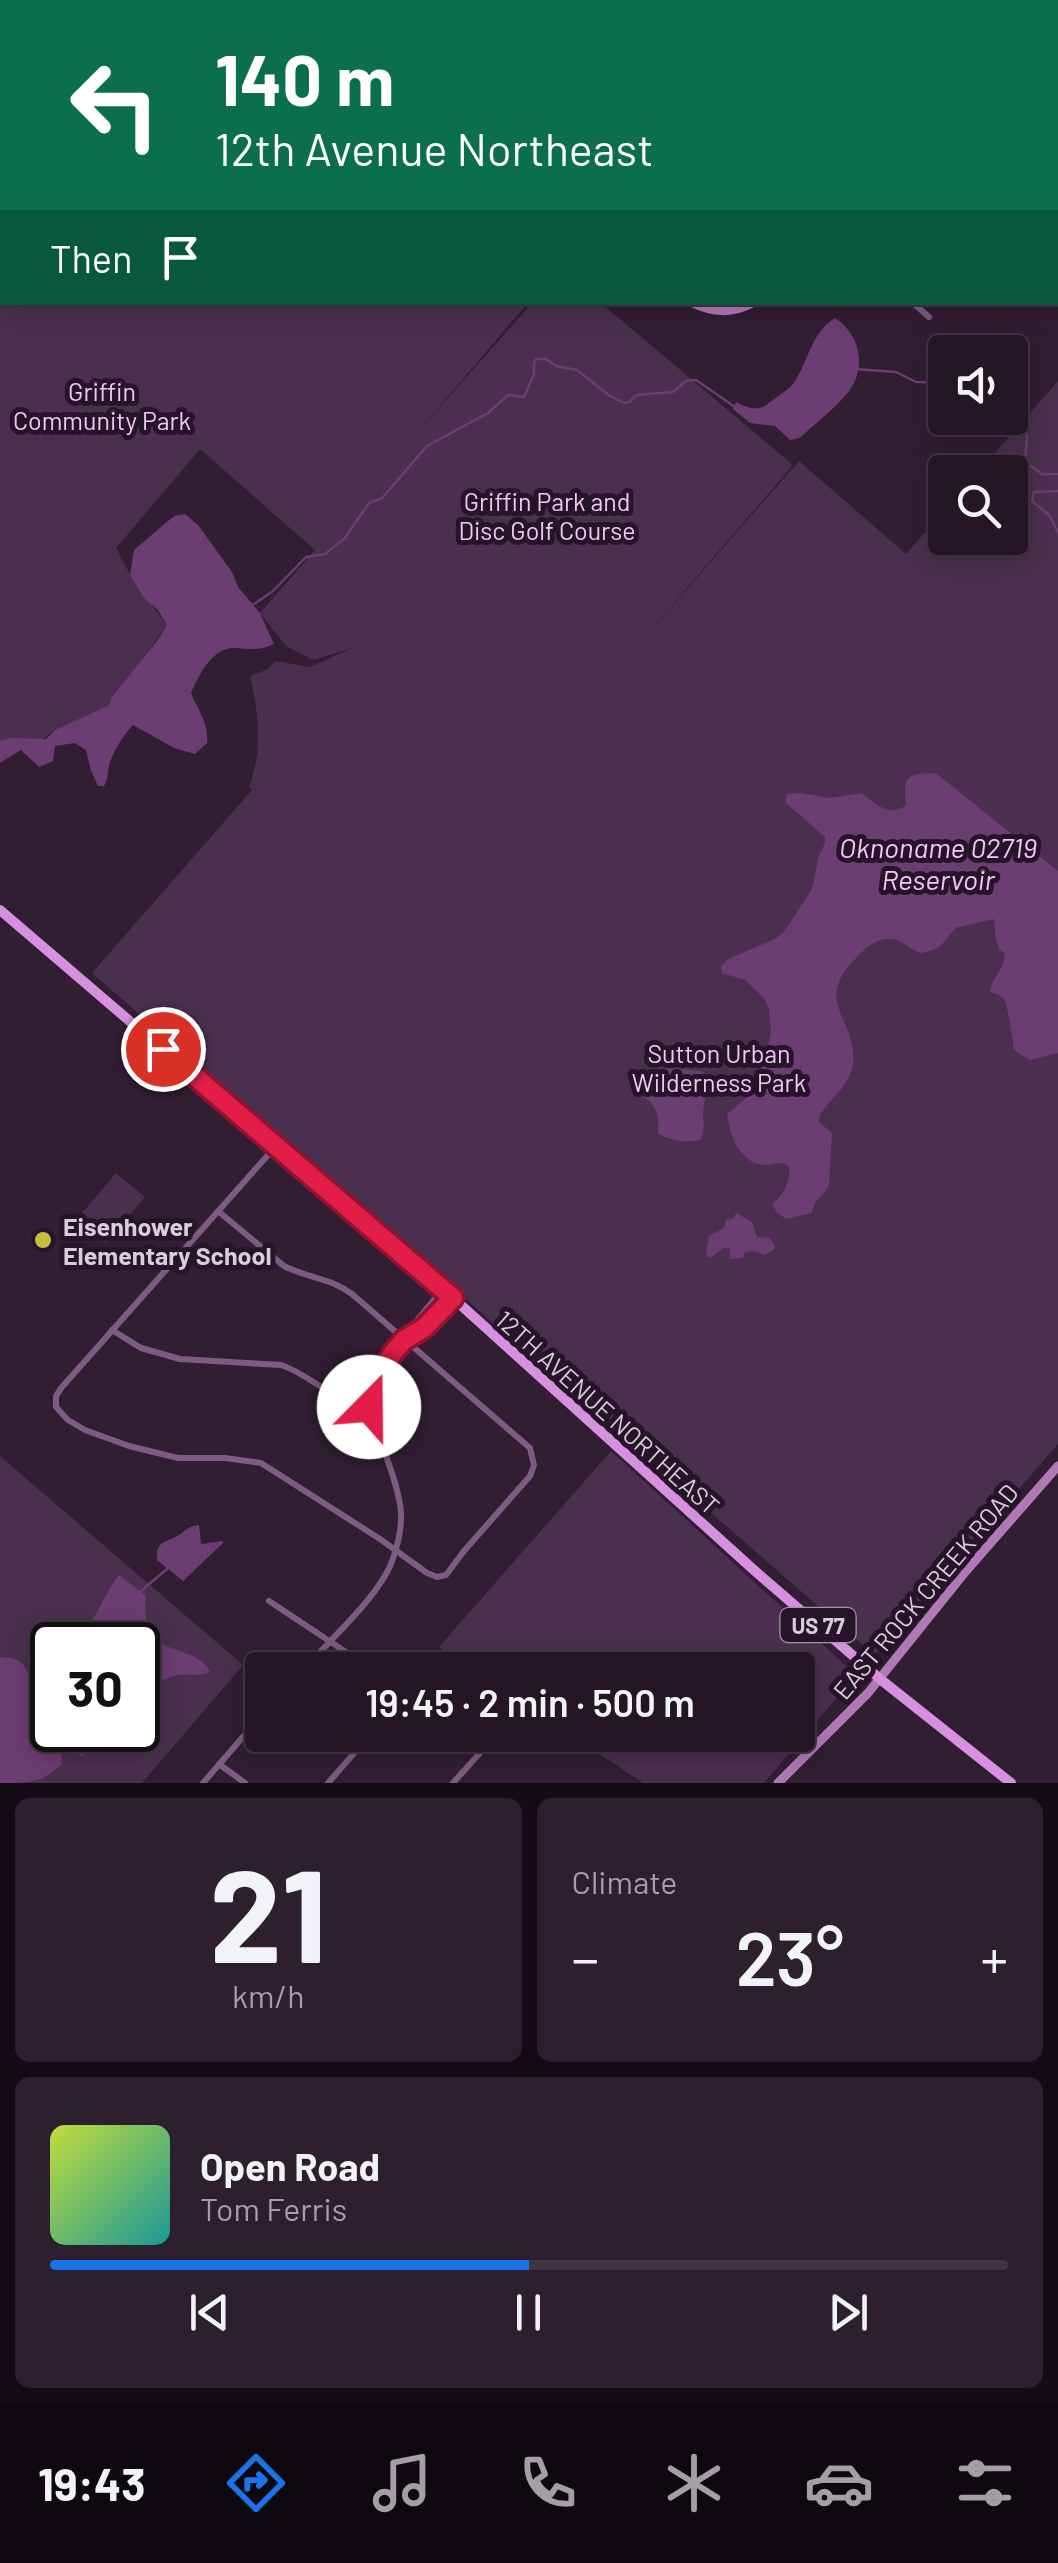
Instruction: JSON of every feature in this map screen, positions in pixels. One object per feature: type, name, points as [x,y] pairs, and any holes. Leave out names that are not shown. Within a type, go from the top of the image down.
[{"type":"main road","points":[[699,305],[716,311],[747,305]]},
{"type":"main road","name":"12TH AVENUE NORTHEAST","points":[[0,910],[448,1294],[755,1572],[1011,1783]]},
{"type":"main road","name":"EAST ROCK CREEK ROAD","points":[[778,1783],[880,1678],[966,1570],[1058,1466]]},
{"type":"street","points":[[915,305],[929,317]]},
{"type":"street","points":[[218,1211],[284,1266],[337,1284],[530,1448],[534,1469],[446,1575],[435,1577],[260,1463],[167,1456],[98,1436],[68,1420],[56,1407],[56,1396],[112,1330],[218,1211],[276,1146]]},
{"type":"street","points":[[404,1340],[424,1328],[448,1294]]},
{"type":"street","points":[[319,1652],[380,1585],[395,1552],[401,1511],[377,1427],[376,1388],[404,1340],[448,1294]]},
{"type":"street","points":[[112,1330],[141,1348],[164,1355],[198,1362],[281,1365],[344,1402],[375,1406]]},
{"type":"street","points":[[231,1352],[231,1363]]},
{"type":"street","points":[[269,1602],[345,1652]]},
{"type":"street","points":[[202,1783],[245,1735]]},
{"type":"street","points":[[328,1783],[355,1752]]},
{"type":"street","points":[[453,1783],[480,1752]]},
{"type":"street","points":[[220,1764],[245,1783]]},
{"type":"green space","name":"Sutton Urban Wilderness Park","points":[[0,305],[526,305],[416,434],[530,305],[603,305],[793,465],[638,645],[799,461],[906,554],[928,529],[928,555],[1028,555],[1028,455],[993,455],[1011,435],[1028,435],[1028,415],[1058,381],[1058,1444],[874,1655],[92,973],[252,790],[249,787],[258,731],[250,676],[276,661],[310,667],[352,648],[313,660],[286,646],[260,613],[315,550],[200,449],[116,548],[132,578],[167,625],[110,705],[42,739],[0,742]]},
{"type":"green space","points":[[116,1173],[145,1197],[105,1243],[77,1219]]},
{"type":"green space","points":[[611,1451],[856,1675],[815,1723],[815,1652],[447,1652],[439,1647]]},
{"type":"green space","points":[[0,1456],[243,1665],[142,1783],[0,1783]]},
{"type":"green space","points":[[596,1752],[790,1752],[764,1783],[643,1783]]},
{"type":"water","points":[[835,318],[857,346],[858,372],[845,396],[800,438],[790,440],[775,426],[750,423],[733,409],[736,402],[750,408],[761,407],[789,388],[817,337]]},
{"type":"water","points":[[185,514],[198,525],[232,572],[238,587],[260,613],[274,644],[259,649],[226,649],[202,671],[191,693],[205,723],[207,743],[195,754],[174,748],[133,725],[114,752],[104,786],[98,786],[86,750],[75,743],[55,746],[53,761],[39,767],[21,750],[0,763],[0,741],[46,739],[55,730],[109,705],[157,641],[167,625],[130,575],[134,550],[174,516]]},
{"type":"water","name":"Oknoname 02719 Reservoir","points":[[937,774],[1058,871],[1058,1053],[1030,1060],[1014,1050],[1006,1003],[990,992],[1004,957],[994,919],[955,928],[941,945],[927,952],[920,953],[893,939],[871,945],[844,972],[838,986],[839,1010],[853,1048],[853,1064],[844,1086],[819,1117],[819,1122],[832,1133],[829,1184],[812,1213],[786,1219],[772,1204],[785,1188],[789,1167],[784,1163],[758,1164],[745,1156],[732,1137],[727,1114],[751,1094],[766,1058],[771,1032],[769,1009],[764,998],[745,980],[722,973],[721,966],[784,932],[812,889],[825,837],[785,802],[787,794],[829,798],[862,793],[883,808],[894,810],[906,805],[907,780]]},
{"type":"water","points":[[674,1068],[710,1076],[701,1140],[678,1141],[658,1133],[656,1111],[641,1096],[642,1071]]},
{"type":"water","points":[[736,1213],[752,1222],[757,1237],[770,1238],[774,1250],[764,1255],[745,1252],[743,1258],[730,1259],[730,1248],[710,1258],[706,1255],[709,1236],[724,1228],[726,1220]]},
{"type":"water","points":[[199,1525],[201,1544],[223,1543],[183,1581],[157,1560],[158,1549],[164,1542]]},
{"type":"water","points":[[119,1575],[145,1595],[146,1622],[91,1622]]},
{"type":"water","points":[[160,1643],[200,1660],[210,1672],[160,1681]]},
{"type":"water","points":[[0,1657],[21,1662],[30,1677],[30,1752],[61,1752],[62,1764],[41,1778],[0,1783]]},
{"type":"waterway","points":[[251,606],[273,591],[306,557],[325,554],[344,539],[369,503],[382,498],[427,446],[488,413],[508,395],[524,397],[536,359],[577,370],[624,403],[637,395],[673,392],[686,381],[696,380],[735,407]]},
{"type":"waterway","points":[[855,369],[896,372],[916,382],[928,382]]},
{"type":"waterway","points":[[1026,435],[1025,462],[1042,474],[1058,474]]},
{"type":"waterway","points":[[1058,491],[1034,492],[1032,501],[1049,515],[1058,532]]},
{"type":"waterway","points":[[141,1591],[167,1569]]},
{"type":"place","name":"Eisenhower Elementary School","points":[[43,1240]]},
{"type":"route","points":[[163,1049],[453,1298],[392,1354],[378,1381],[375,1406],[369,1407]]},
{"type":"park label","name":"Griffin Community Park","points":[[102,406]]},
{"type":"park label","name":"Griffin Park and Disc Golf Course","points":[[547,516]]}]
